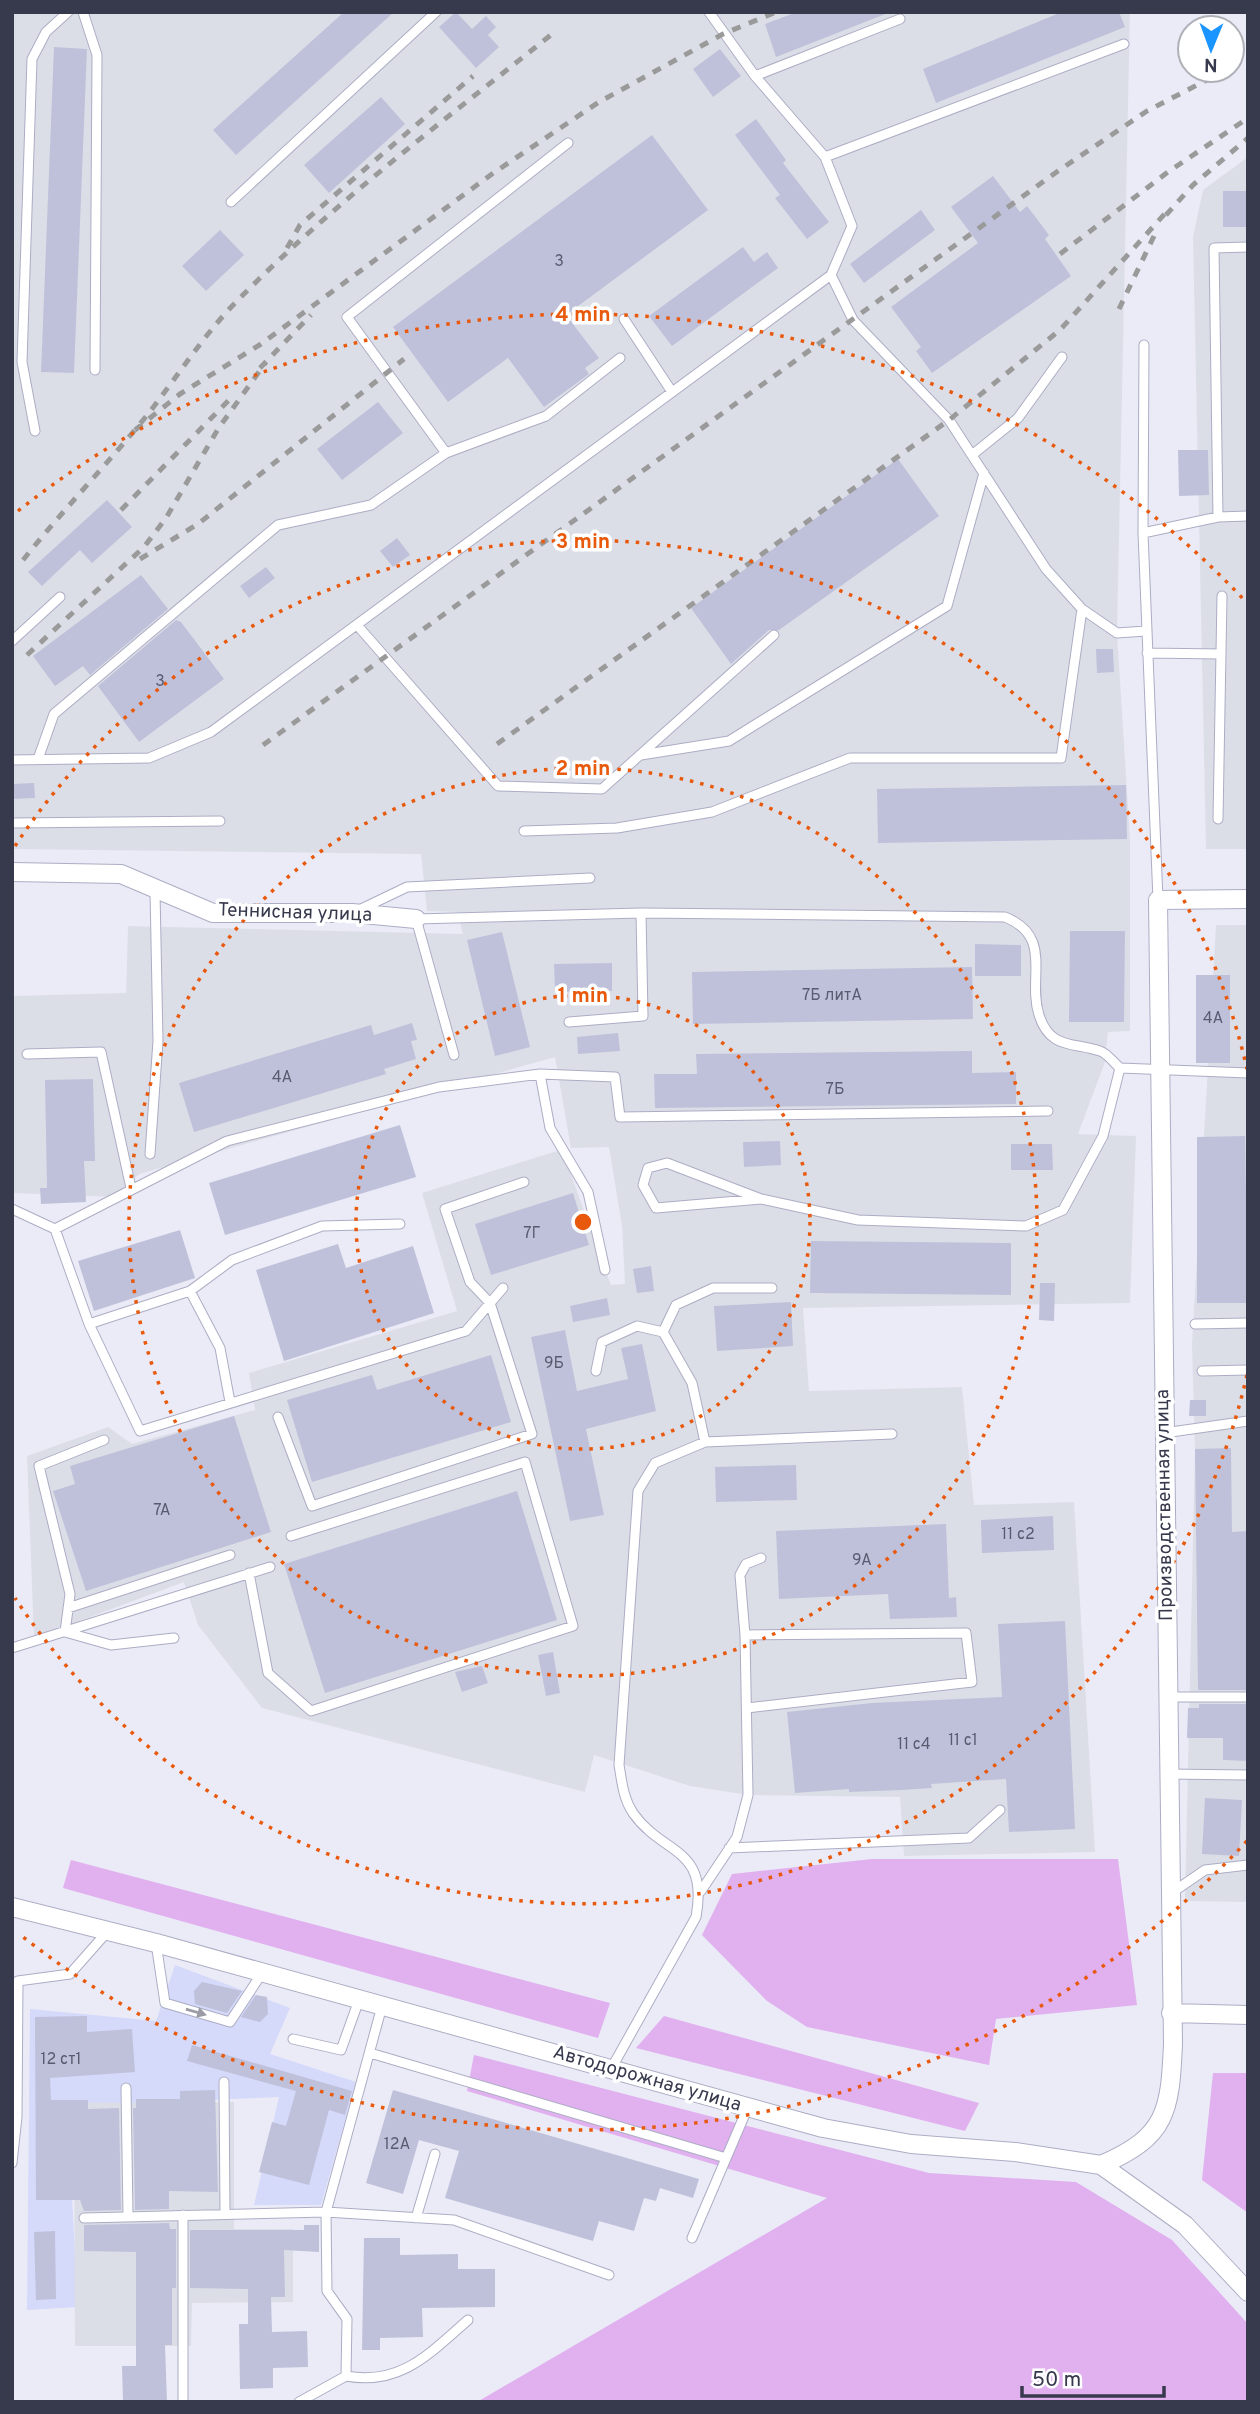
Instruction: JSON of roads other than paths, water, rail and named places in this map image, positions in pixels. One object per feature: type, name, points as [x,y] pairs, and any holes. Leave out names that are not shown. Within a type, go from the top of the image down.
[{"type":"street","name":"Теннисная улица","points":[[12,872],[121,874],[155,891],[213,913],[352,913],[416,919]]},
{"type":"street","points":[[1158,900],[1248,899]]},
{"type":"street","name":"Производственная улица","points":[[1101,2165],[1129,2153],[1154,2134],[1170,2094],[1158,900]]},
{"type":"street","name":"Автодорожная улица","points":[[12,1907],[156,1943],[823,2128],[911,2144],[1014,2152],[1101,2165],[1185,2225],[1248,2292]]},
{"type":"street","points":[[1171,2013],[1248,2015]]},
{"type":"lane","points":[[35,431],[22,362],[32,59],[46,32],[68,12]]},
{"type":"lane","points":[[83,12],[97,55],[96,370]]},
{"type":"lane","points":[[231,202],[436,12]]},
{"type":"lane","points":[[12,761],[149,758],[211,732],[831,275],[852,226],[825,157],[755,76],[709,12]]},
{"type":"lane","points":[[755,76],[900,19]]},
{"type":"lane","points":[[825,157],[1124,44]]},
{"type":"lane","points":[[446,453],[347,317],[568,143]]},
{"type":"lane","points":[[1218,517],[1214,248],[1248,247]]},
{"type":"lane","points":[[831,275],[853,320],[949,420],[1046,569],[1082,609],[1118,633],[1146,631]]},
{"type":"lane","points":[[624,319],[673,392]]},
{"type":"lane","points":[[1144,345],[1143,533],[1158,900]]},
{"type":"lane","points":[[972,455],[1018,418],[1062,357]]},
{"type":"lane","points":[[38,759],[54,714],[278,524],[371,505],[446,453],[545,416],[620,358]]},
{"type":"lane","points":[[640,755],[729,741],[947,606],[984,473]]},
{"type":"lane","points":[[1143,533],[1218,517],[1248,516]]},
{"type":"lane","points":[[1218,819],[1222,596]]},
{"type":"lane","points":[[12,641],[60,597]]},
{"type":"lane","points":[[524,831],[617,828],[712,811],[850,758],[1061,758],[1082,609]]},
{"type":"lane","points":[[357,625],[498,786],[602,789],[774,635]]},
{"type":"lane","points":[[1147,653],[1221,654]]},
{"type":"lane","points":[[12,823],[220,821]]},
{"type":"lane","points":[[352,913],[407,887],[590,878]]},
{"type":"lane","points":[[150,1153],[158,1041],[155,891]]},
{"type":"lane","points":[[454,1055],[416,919],[641,913],[1005,916],[1021,923],[1035,944],[1039,1015],[1049,1034],[1066,1046],[1103,1051],[1120,1068],[1248,1073]]},
{"type":"lane","points":[[569,1022],[643,1016],[641,913]]},
{"type":"lane","points":[[27,1054],[101,1052],[131,1188]]},
{"type":"lane","points":[[761,1199],[656,1208],[643,1185],[648,1168],[667,1163],[761,1199],[858,1220],[1026,1226],[1063,1210],[1103,1136],[1120,1068]]},
{"type":"lane","points":[[540,1074],[550,1128],[588,1192],[606,1270]]},
{"type":"lane","points":[[55,1229],[227,1141],[439,1087],[540,1074],[615,1077],[620,1117],[1048,1111]]},
{"type":"lane","points":[[278,1417],[312,1506],[532,1434],[490,1303],[470,1282],[445,1209],[524,1182]]},
{"type":"lane","points":[[12,1209],[55,1229],[89,1324],[140,1431],[466,1331],[503,1288]]},
{"type":"lane","points":[[89,1324],[190,1291],[232,1260],[321,1226],[400,1224]]},
{"type":"lane","points":[[663,1332],[676,1305],[713,1287],[772,1288]]},
{"type":"lane","points":[[190,1291],[220,1348],[230,1402]]},
{"type":"lane","points":[[1195,1324],[1248,1323]]},
{"type":"lane","points":[[596,1371],[602,1342],[637,1326],[663,1332],[692,1383],[705,1442]]},
{"type":"lane","points":[[1202,1371],[1248,1370]]},
{"type":"lane","points":[[1164,1433],[1248,1421]]},
{"type":"lane","points":[[701,1891],[689,1861],[634,1814],[624,1796],[619,1765],[638,1491],[655,1463],[705,1442],[892,1434]]},
{"type":"lane","points":[[65,1632],[70,1594],[40,1466],[104,1440]]},
{"type":"lane","points":[[249,1573],[268,1673],[311,1711],[573,1626],[525,1462],[291,1536]]},
{"type":"lane","points":[[68,1608],[230,1555]]},
{"type":"lane","points":[[611,2069],[696,1917],[701,1891],[737,1837],[748,1795],[745,1635],[740,1575],[746,1564],[761,1558]]},
{"type":"lane","points":[[12,1648],[270,1567]]},
{"type":"lane","points":[[65,1632],[111,1645],[174,1639]]},
{"type":"lane","points":[[745,1635],[966,1633],[972,1682],[747,1708]]},
{"type":"lane","points":[[1167,1697],[1248,1697]]},
{"type":"lane","points":[[1168,1774],[1248,1775]]},
{"type":"lane","points":[[729,1848],[969,1838],[1000,1810]]},
{"type":"lane","points":[[1169,1895],[1205,1870],[1248,1865]]},
{"type":"lane","points":[[12,2163],[18,1981],[70,1974],[108,1931]]},
{"type":"lane","points":[[156,1943],[165,2003],[230,2022],[262,1973]]},
{"type":"lane","points":[[293,2039],[341,2050],[359,2000]]},
{"type":"lane","points":[[346,2376],[346,2319],[327,2291],[326,2212],[382,2006]]},
{"type":"lane","points":[[370,2053],[726,2158]]},
{"type":"lane","points":[[224,2082],[225,2214]]},
{"type":"lane","points":[[126,2088],[128,2216]]},
{"type":"lane","points":[[692,2238],[748,2108]]},
{"type":"lane","points":[[416,2218],[435,2154]]},
{"type":"lane","points":[[84,2218],[326,2212],[454,2220],[609,2275]]},
{"type":"lane","points":[[183,2215],[183,2402]]},
{"type":"lane","points":[[299,2402],[346,2376],[371,2380],[419,2363],[468,2320]]},
{"type":"railway","points":[[135,430],[180,394],[261,344],[492,174],[599,102],[723,34],[776,12]]},
{"type":"railway","points":[[23,560],[134,431],[236,302],[350,196],[552,34]]},
{"type":"railway","points":[[287,248],[300,225],[473,76]]},
{"type":"railway","points":[[263,745],[1058,171],[1147,111],[1199,84]]},
{"type":"railway","points":[[1060,254],[1168,172],[1248,118]]},
{"type":"railway","points":[[1166,215],[1193,185],[1248,138]]},
{"type":"railway","points":[[497,744],[949,420],[1060,330],[1170,208]]},
{"type":"railway","points":[[1119,309],[1154,236]]},
{"type":"railway","points":[[260,368],[311,315]]},
{"type":"railway","points":[[140,559],[198,524],[404,359]]},
{"type":"railway","points":[[27,655],[144,547],[166,518],[218,429],[266,362]]},
{"type":"railway","points":[[121,510],[233,396]]}]
